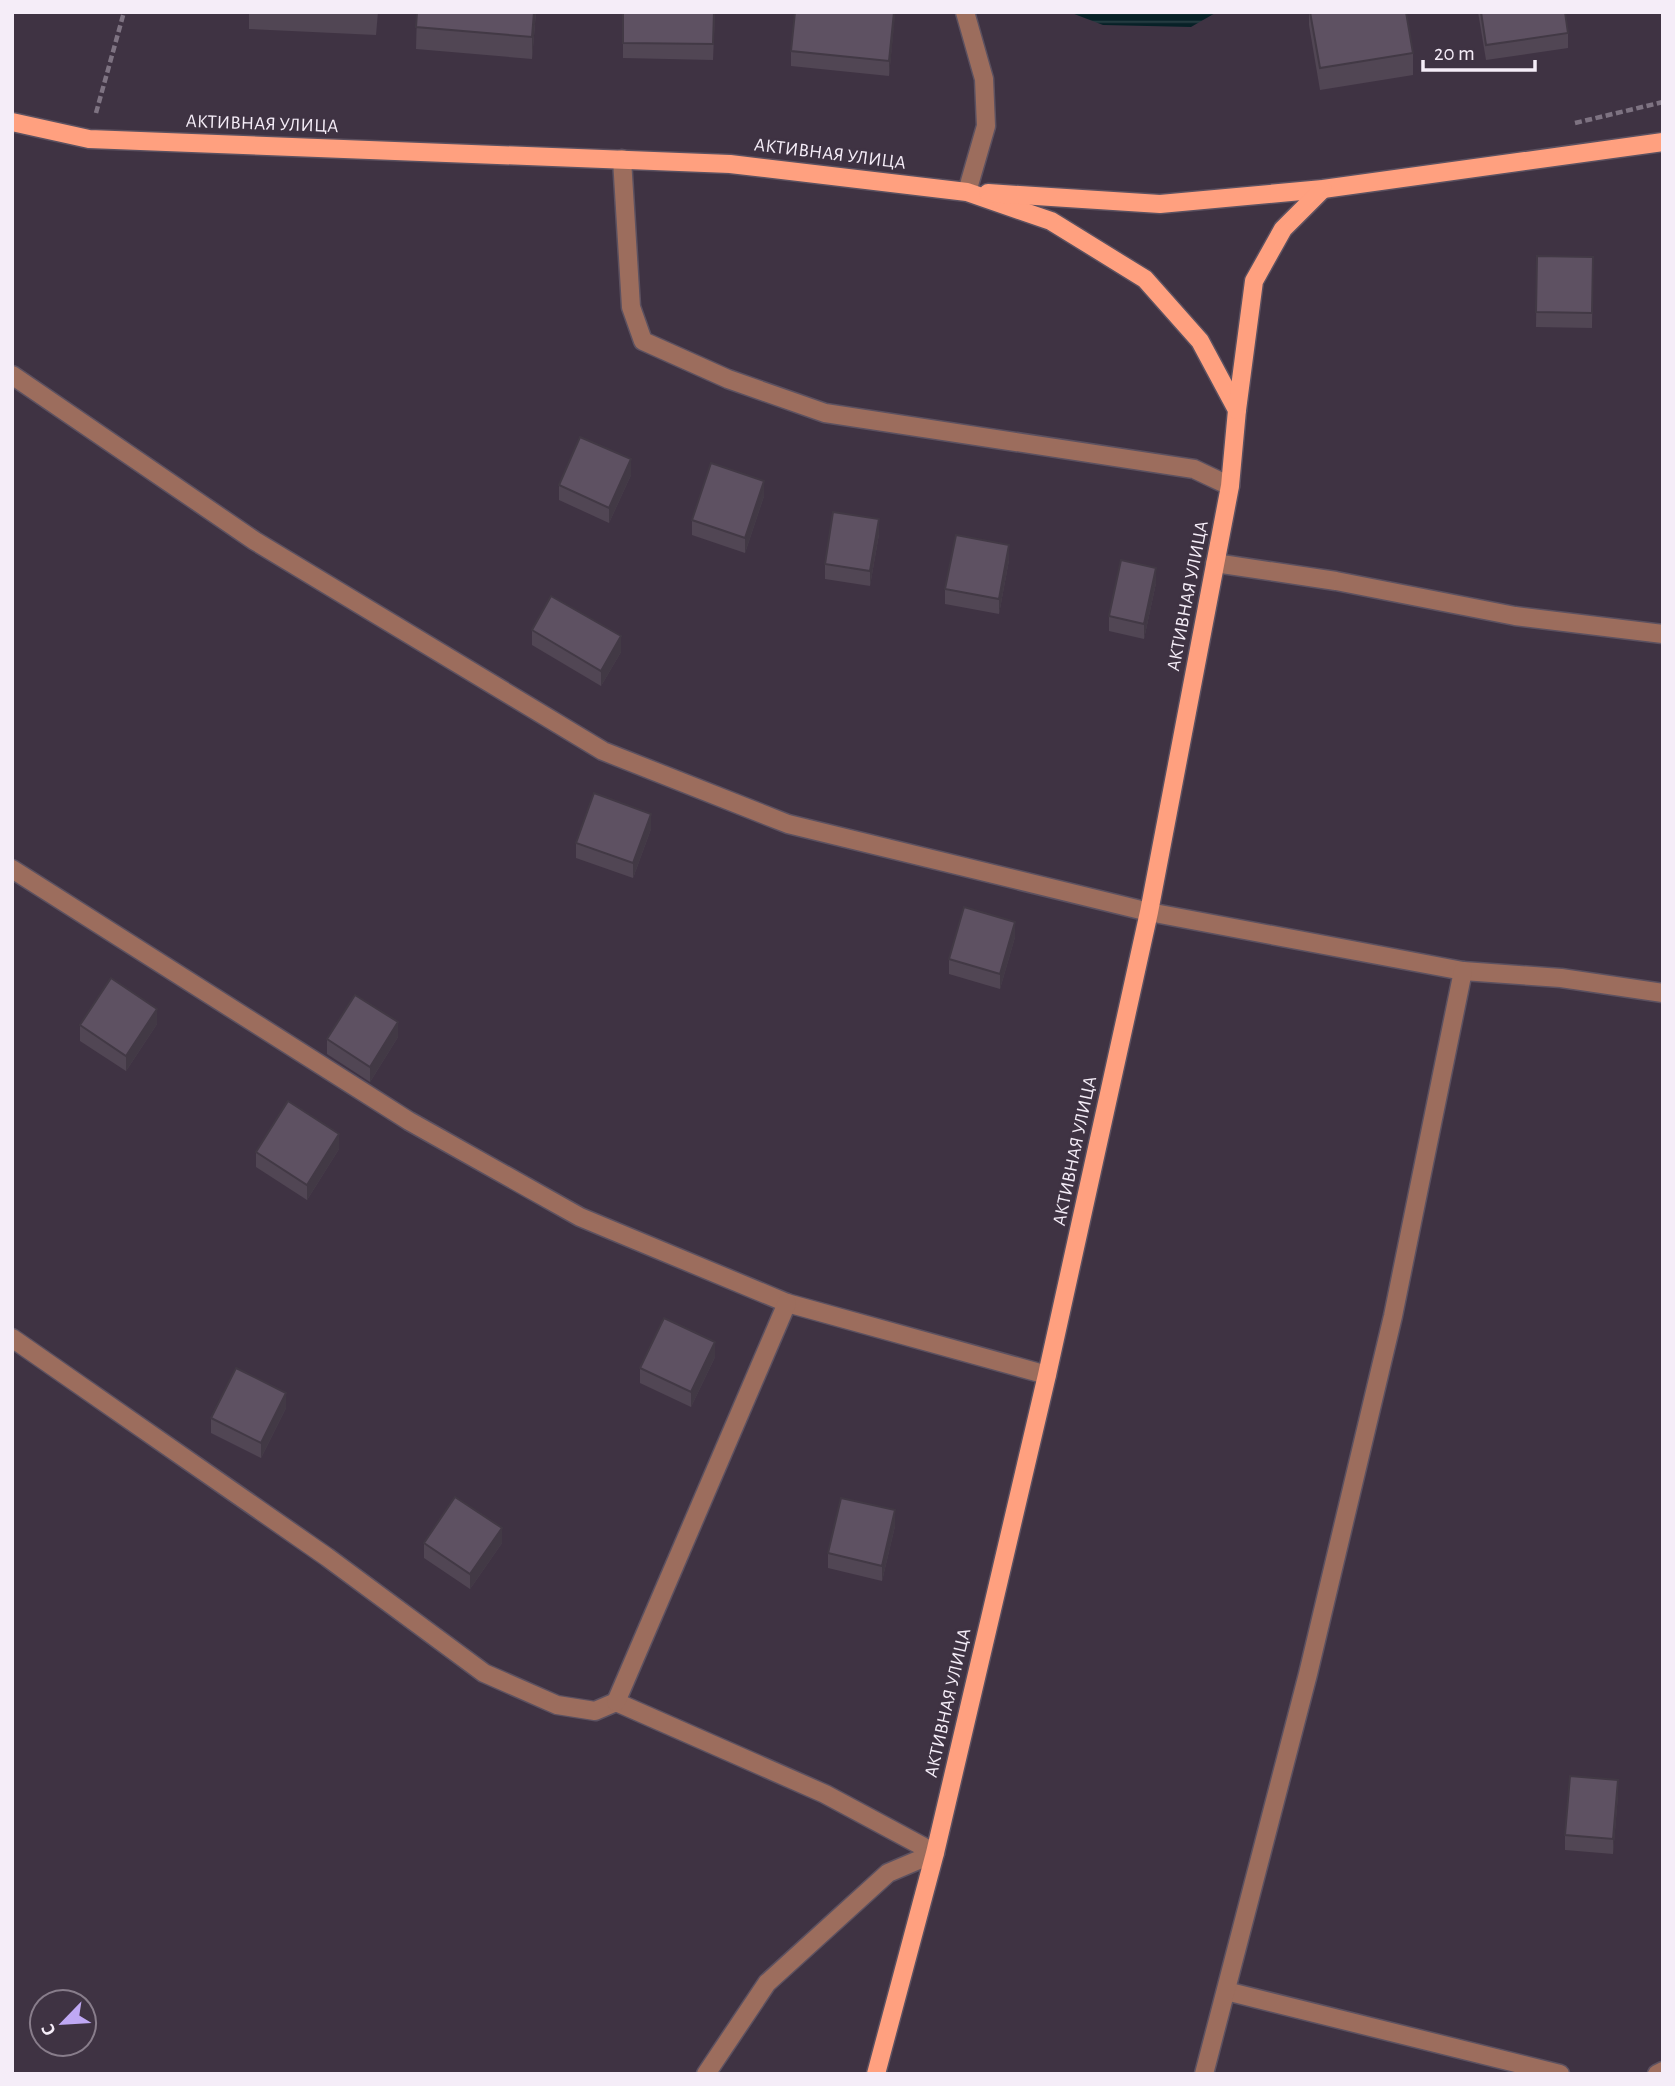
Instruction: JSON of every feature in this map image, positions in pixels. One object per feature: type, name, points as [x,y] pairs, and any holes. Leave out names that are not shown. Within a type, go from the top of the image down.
[{"type":"main road","name":"АКТИВНАЯ УЛИЦА","points":[[12,122],[89,139],[730,164],[967,192],[1051,221],[1145,279],[1200,341],[1237,410],[1230,486],[1149,912],[1047,1375],[935,1853],[877,2074]]},
{"type":"main road","points":[[967,192],[1160,204],[1323,189],[1663,142]]},
{"type":"main road","points":[[1237,410],[1254,281],[1283,229],[1323,189]]},
{"type":"street","points":[[965,12],[984,79],[986,126],[967,192]]},
{"type":"street","points":[[622,159],[631,307],[643,341],[728,379],[825,413],[1194,469],[1230,486]]},
{"type":"street","points":[[12,376],[255,541],[603,751],[788,824],[1149,912],[1463,971],[1561,978],[1663,993]]},
{"type":"street","points":[[1215,563],[1336,581],[1515,615],[1663,634]]},
{"type":"street","points":[[12,869],[409,1121],[580,1217],[787,1303],[1047,1375]]},
{"type":"street","points":[[1204,2074],[1308,1674],[1394,1316],[1463,971]]},
{"type":"street","points":[[12,1338],[327,1556],[484,1673],[557,1705],[595,1711],[616,1702],[787,1303]]},
{"type":"street","points":[[616,1702],[825,1794],[935,1853]]},
{"type":"street","points":[[706,2074],[767,1983],[888,1873],[935,1853]]},
{"type":"street","points":[[1226,1991],[1560,2074]]},
{"type":"street","points":[[1657,2074],[1663,2071]]},
{"type":"path","points":[[89,139],[124,12]]},
{"type":"shaded area","points":[[1069,12],[1217,12],[1191,27],[1103,25]]},
{"type":"building","points":[[417,12],[534,12],[532,37],[416,27]]},
{"type":"building","points":[[623,12],[714,12],[713,44],[623,43]]},
{"type":"building","points":[[795,12],[894,12],[889,61],[791,51]]},
{"type":"building","points":[[1310,12],[1406,12],[1413,53],[1320,68]]},
{"type":"building","points":[[1481,12],[1565,12],[1568,33],[1486,45]]},
{"type":"building","points":[[1537,256],[1593,257],[1592,313],[1536,312]]},
{"type":"building","points":[[580,437],[631,459],[609,508],[559,485]]},
{"type":"building","points":[[711,463],[764,481],[745,538],[692,520]]},
{"type":"building","points":[[833,512],[879,519],[870,571],[825,564]]},
{"type":"building","points":[[956,535],[1009,545],[999,599],[945,589]]},
{"type":"building","points":[[1121,560],[1156,568],[1144,624],[1109,616]]},
{"type":"building","points":[[551,596],[621,636],[601,671],[532,630]]},
{"type":"building","points":[[594,793],[651,814],[633,863],[576,843]]},
{"type":"building","points":[[964,907],[1015,922],[1000,974],[949,959]]},
{"type":"building","points":[[111,978],[157,1009],[126,1056],[80,1025]]},
{"type":"building","points":[[355,995],[398,1022],[370,1067],[327,1039]]},
{"type":"building","points":[[288,1101],[339,1134],[307,1185],[256,1152]]},
{"type":"building","points":[[664,1318],[715,1342],[691,1392],[640,1368]]},
{"type":"building","points":[[236,1368],[286,1393],[261,1443],[211,1418]]},
{"type":"building","points":[[455,1497],[502,1528],[470,1574],[424,1543]]},
{"type":"building","points":[[841,1498],[895,1510],[882,1566],[828,1553]]},
{"type":"building","points":[[1570,1776],[1618,1780],[1613,1839],[1565,1835]]}]
